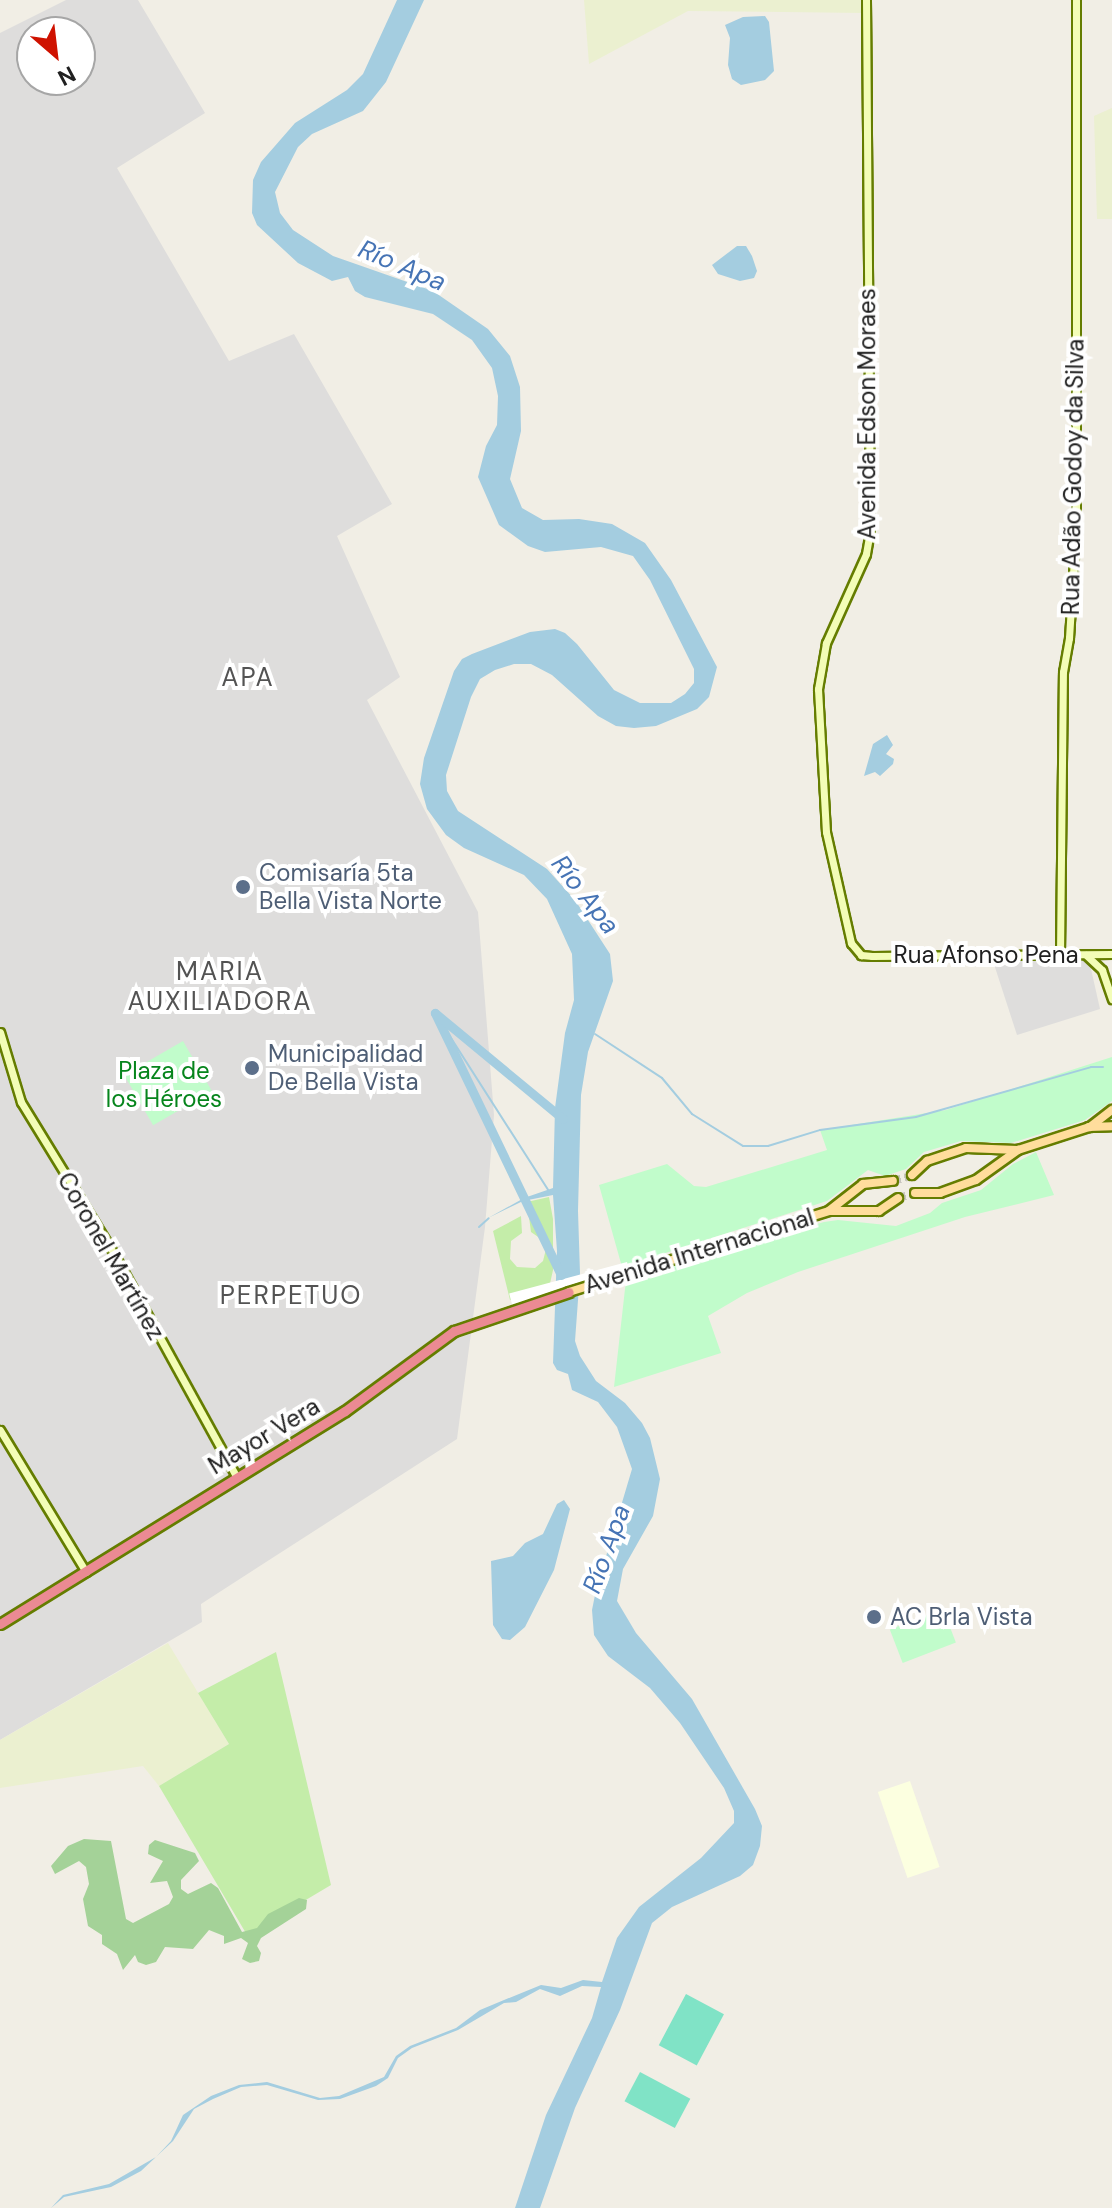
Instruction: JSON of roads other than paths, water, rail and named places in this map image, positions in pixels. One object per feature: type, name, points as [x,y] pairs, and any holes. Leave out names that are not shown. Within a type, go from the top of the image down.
[{"type":"highway","name":"Mayor Vera","points":[[4,1622],[356,1403],[454,1331],[569,1292]]},
{"type":"main road","points":[[1089,1127],[1112,1110]]},
{"type":"main road","points":[[1018,1150],[966,1148],[927,1161],[911,1175],[916,1192],[940,1193],[976,1180],[1018,1150],[1089,1127],[1112,1126]]},
{"type":"main road","name":"Avenida Internacional","points":[[569,1292],[829,1211],[879,1211],[896,1199],[890,1182],[877,1180],[863,1184],[829,1211]]},
{"type":"street","name":"Avenida Edson Moraes","points":[[861,955],[851,943],[829,849],[818,689],[826,643],[866,554],[870,531],[866,0]]},
{"type":"street","name":"Rua Adão Godoy da Silva","points":[[1060,954],[1063,672],[1069,638],[1076,526],[1076,0]]},
{"type":"street","points":[[1084,954],[1102,970],[1112,999]]},
{"type":"street","name":"Rua Afonso Pena","points":[[861,955],[1112,954]]},
{"type":"street","name":"Coronel Martínez","points":[[0,1032],[21,1102],[114,1254],[236,1476]]},
{"type":"street","points":[[0,1430],[86,1572]]},
{"type":"water","points":[[397,0],[424,0],[386,82],[363,111],[312,134],[298,147],[275,192],[280,213],[293,230],[333,256],[433,291],[488,329],[510,356],[520,387],[521,431],[510,479],[522,508],[543,520],[579,519],[612,524],[645,543],[671,580],[717,667],[709,697],[697,709],[656,726],[634,728],[616,726],[598,716],[552,675],[531,664],[514,664],[495,670],[480,679],[471,697],[446,775],[447,791],[458,811],[547,869],[575,900],[610,954],[613,981],[588,1052],[581,1095],[580,1273],[575,1341],[580,1356],[596,1381],[625,1403],[642,1423],[650,1438],[660,1479],[653,1516],[623,1569],[617,1601],[636,1633],[692,1699],[755,1809],[762,1826],[760,1846],[753,1865],[740,1876],[672,1907],[652,1923],[620,2010],[575,2108],[540,2208],[515,2208],[546,2115],[592,2018],[601,1987],[582,1986],[560,1996],[540,1989],[516,2002],[504,2003],[458,2030],[412,2048],[398,2058],[388,2078],[376,2086],[340,2099],[318,2100],[267,2085],[241,2087],[194,2109],[173,2141],[156,2156],[171,2141],[183,2115],[211,2096],[239,2085],[267,2082],[320,2098],[339,2096],[384,2077],[396,2056],[410,2046],[456,2028],[480,2010],[541,1985],[561,1988],[583,1980],[602,1982],[617,1938],[639,1907],[701,1858],[734,1823],[734,1811],[724,1788],[680,1723],[650,1688],[608,1656],[594,1635],[592,1610],[596,1590],[632,1469],[617,1427],[598,1402],[572,1390],[568,1374],[557,1370],[553,1363],[557,1251],[553,1195],[523,1201],[488,1218],[524,1198],[553,1188],[555,1108],[565,1033],[574,1000],[572,954],[547,899],[524,875],[464,848],[446,835],[427,809],[420,784],[424,758],[454,671],[462,659],[472,654],[530,632],[555,629],[577,644],[614,690],[640,703],[671,703],[694,683],[694,669],[650,580],[633,556],[601,547],[545,552],[528,546],[499,525],[478,477],[486,446],[497,425],[498,396],[492,368],[472,340],[433,314],[365,297],[355,291],[348,277],[332,281],[298,263],[257,225],[252,213],[253,180],[261,162],[295,123],[347,90],[363,74]]},
{"type":"water","points":[[765,16],[769,22],[774,71],[765,80],[741,85],[732,79],[728,65],[730,38],[725,25],[743,17]]},
{"type":"water","points":[[737,246],[746,246],[752,256],[757,271],[754,278],[740,281],[718,274],[712,265]]},
{"type":"water","points":[[887,735],[893,745],[886,754],[894,759],[893,764],[880,776],[875,772],[864,776],[873,744]]},
{"type":"water","points":[[564,1500],[570,1509],[554,1570],[525,1627],[510,1640],[502,1639],[493,1625],[491,1561],[513,1556],[525,1543],[543,1534],[557,1504]]},
{"type":"water","points":[[156,2157],[141,2171],[111,2187],[64,2197],[51,2208],[63,2195],[109,2184]]},
{"type":"waterway","points":[[435,1013],[549,1191]]},
{"type":"waterway","name":"Río Apa","points":[[561,1275],[435,1013],[563,1119]]},
{"type":"waterway","points":[[595,1034],[662,1078],[692,1114],[743,1146],[768,1146],[820,1130],[916,1117],[1091,1067],[1103,1067]]},
{"type":"waterway","points":[[479,1227],[489,1218]]},
{"type":"tunnel","points":[[893,1181],[910,1176]]},
{"type":"tunnel","points":[[898,1198],[915,1193]]},
{"type":"place","name":"Comisaría 5ta Bella Vista Norte","points":[[243,887]]},
{"type":"place","name":"Municipalidad De Bella Vista","points":[[252,1068]]},
{"type":"place","name":"AC Brla Vista","points":[[874,1617]]},
{"type":"district","name":"APA","points":[[248,678]]},
{"type":"district","name":"MARIA AUXILIADORA","points":[[220,987]]},
{"type":"district","name":"PERPETUO","points":[[291,1296]]},
{"type":"park label","name":"Plaza de los Héroes","points":[[164,1085]]}]
